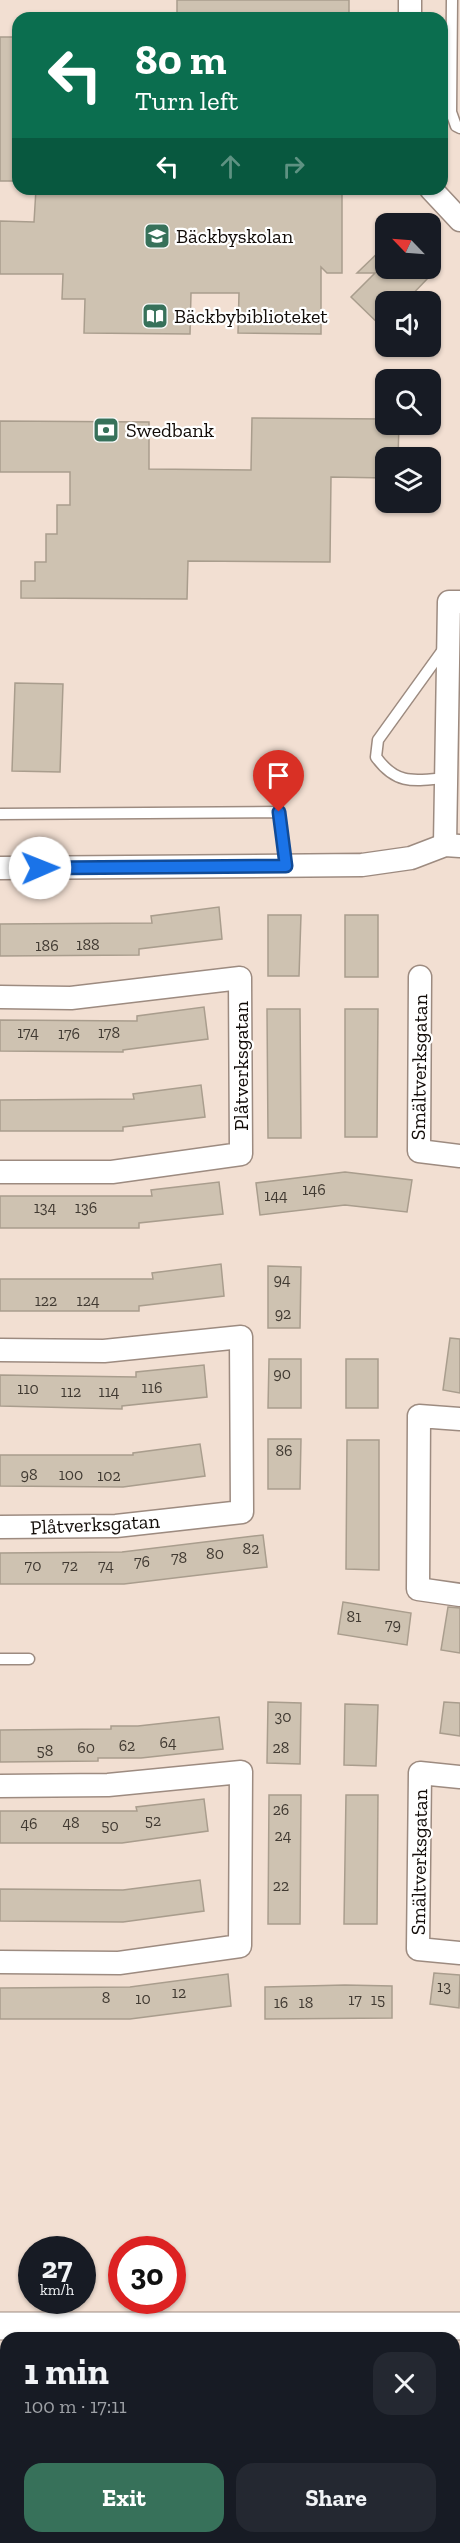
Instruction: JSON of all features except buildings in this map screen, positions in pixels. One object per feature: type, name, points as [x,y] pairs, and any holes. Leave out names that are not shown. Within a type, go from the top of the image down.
[{"type":"street","points":[[437,195],[460,220]]},
{"type":"street","points":[[0,868],[362,865],[411,858],[453,845],[445,778],[448,642],[455,602]]},
{"type":"street","name":"Smältverksgatan","points":[[420,977],[418,1151],[460,1156]]},
{"type":"street","name":"Plåtverksgatan","points":[[0,997],[71,998],[240,978],[241,1013],[241,1154],[112,1172],[0,1172]]},
{"type":"street","name":"Plåtverksgatan","points":[[0,1350],[104,1351],[241,1337],[242,1500],[242,1512],[117,1526],[0,1527]]},
{"type":"street","points":[[460,1419],[419,1416],[418,1589],[460,1595]]},
{"type":"street","points":[[0,1786],[108,1785],[241,1772],[240,1946],[119,1963],[0,1962]]},
{"type":"street","name":"Smältverksgatan","points":[[460,1777],[420,1773],[418,1948],[460,1953]]},
{"type":"street","points":[[0,2326],[86,2332]]},
{"type":"street","points":[[151,2332],[460,2326]]},
{"type":"lane","points":[[452,0],[451,112],[456,126],[460,128]]},
{"type":"lane","points":[[445,778],[404,780],[386,771],[376,757],[378,740],[396,711],[448,642]]},
{"type":"lane","points":[[0,814],[279,812],[286,866]]},
{"type":"lane","points":[[0,1659],[29,1659]]},
{"type":"place","name":"Bäckbyskolan","points":[[157,236]]},
{"type":"place","name":"Bäckbybiblioteket","points":[[155,316]]},
{"type":"place","name":"Swedbank","points":[[106,430]]},
{"type":"route","points":[[40,868],[286,866],[279,812]]}]
